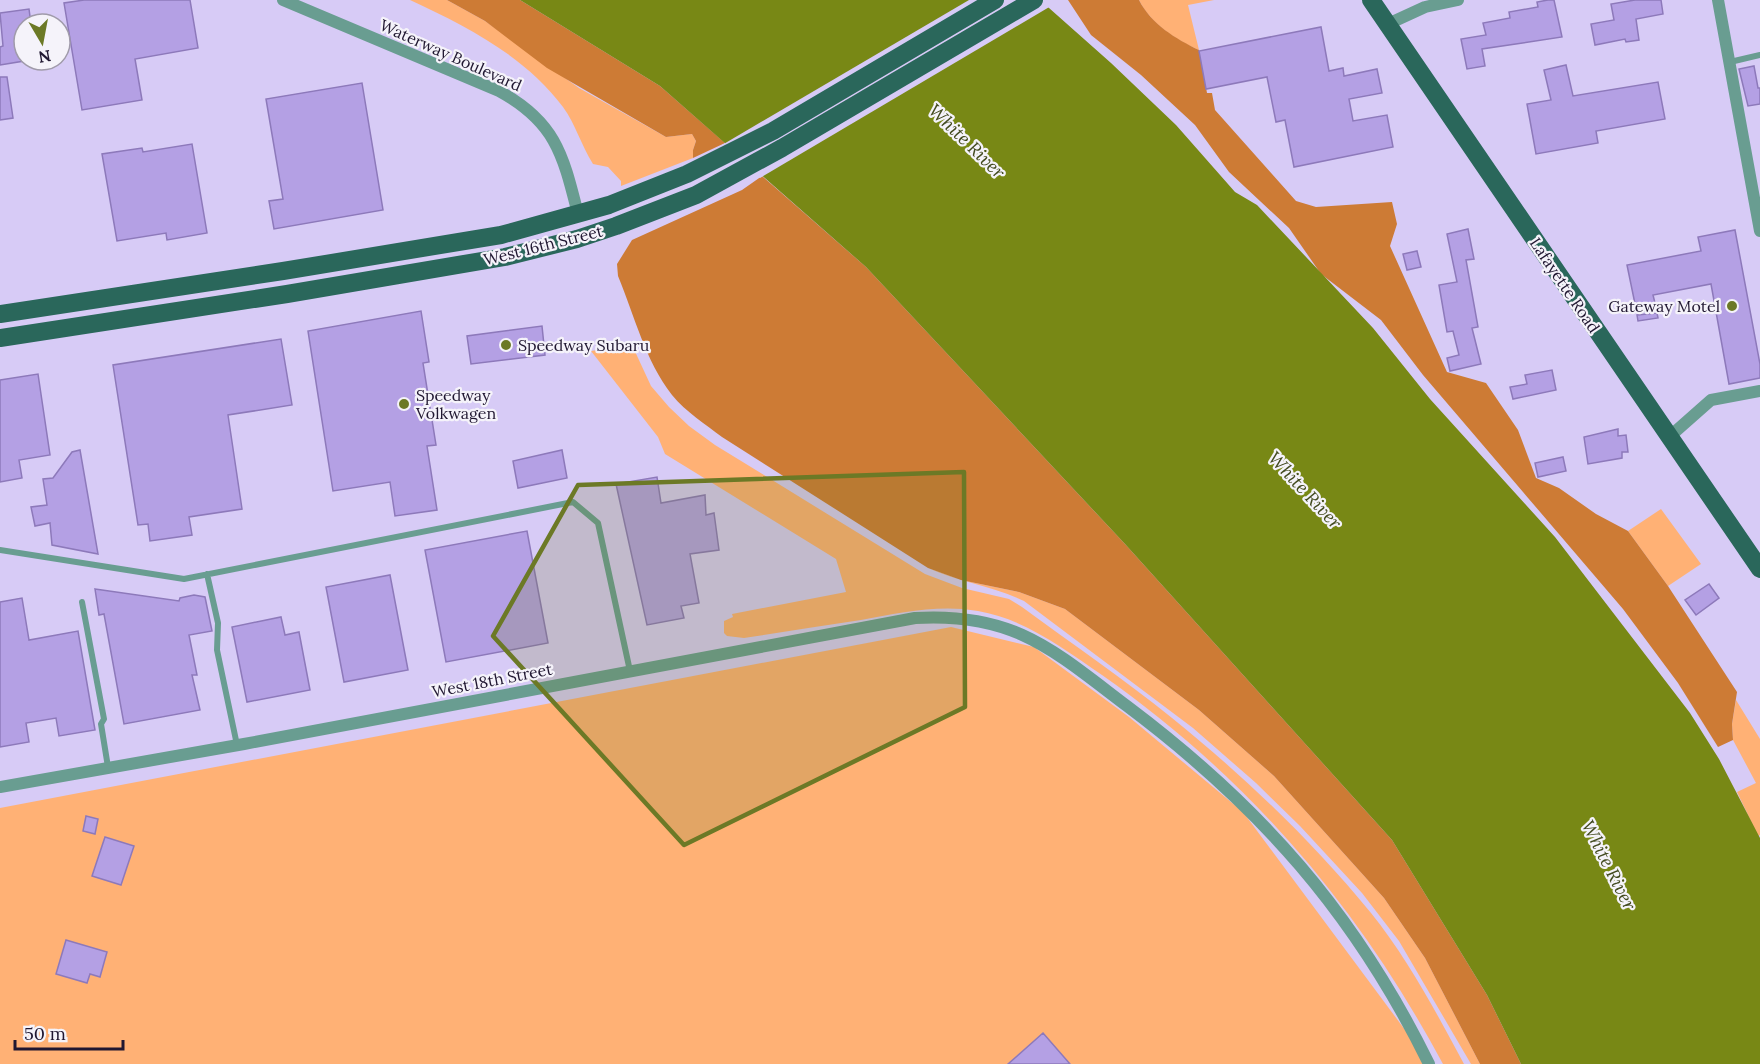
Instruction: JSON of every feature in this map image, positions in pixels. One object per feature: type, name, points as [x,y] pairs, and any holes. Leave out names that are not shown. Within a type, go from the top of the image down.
[{"type":"main road","name":"West 16th Street","points":[[0,314],[501,235],[609,205],[687,174],[773,131],[995,0]]},
{"type":"main road","name":"West 16th Street","points":[[0,338],[506,257],[597,233],[696,195],[783,148],[1034,0]]},
{"type":"main road","name":"Lafayette Road","points":[[1371,0],[1668,438],[1760,569]]},
{"type":"street","name":"Waterway Boulevard","points":[[283,0],[499,92],[523,105],[542,123],[558,146],[566,166],[578,214]]},
{"type":"street","points":[[1388,24],[1425,7],[1458,0]]},
{"type":"street","points":[[1718,0],[1757,191],[1760,231]]},
{"type":"street","points":[[1668,438],[1711,400],[1760,391]]},
{"type":"street","name":"West 18th Street","points":[[0,787],[915,618],[957,617],[991,623],[1029,637],[1059,655],[1187,753],[1261,821],[1310,876],[1350,929],[1414,1033],[1429,1064]]},
{"type":"lane","points":[[1729,62],[1760,55]]},
{"type":"lane","points":[[1632,310],[1660,308]]},
{"type":"lane","points":[[0,550],[184,579],[573,502],[598,523],[630,671]]},
{"type":"lane","points":[[207,574],[218,623],[217,650],[237,745]]},
{"type":"lane","points":[[82,602],[104,719],[101,724],[108,768]]},
{"type":"highlighted area","points":[[964,472],[965,707],[684,845],[493,636],[578,485]]},
{"type":"shaded area","points":[[410,0],[447,0],[485,21],[579,88],[666,137],[692,134],[696,141],[693,158],[621,186],[621,181],[608,167],[593,164],[563,107],[531,72],[473,32]]},
{"type":"shaded area","points":[[447,0],[520,0],[660,86],[725,143],[693,158],[696,141],[692,134],[666,137],[547,68],[485,21]]},
{"type":"shaded area","points":[[1068,0],[1139,0],[1150,16],[1165,30],[1199,50],[1207,93],[1212,93],[1215,110],[1296,201],[1316,207],[1392,202],[1397,224],[1390,246],[1447,372],[1486,383],[1518,430],[1536,478],[1559,488],[1596,514],[1628,531],[1668,586],[1737,692],[1732,724],[1733,740],[1718,747],[1678,683],[1623,609],[1423,375],[1381,320],[1321,274],[1289,228],[1229,172],[1195,125],[1141,75],[1091,35]]},
{"type":"shaded area","points":[[1139,0],[1214,0],[1188,5],[1199,50],[1157,24]]},
{"type":"shaded area","points":[[762,176],[866,267],[1125,544],[1392,840],[1487,995],[1521,1064],[1480,1064],[1425,958],[1384,898],[1274,776],[1199,710],[1065,609],[1019,592],[961,580],[928,568],[722,437],[677,401],[663,382],[641,338],[618,276],[617,264],[632,240],[742,190]]},
{"type":"shaded area","points":[[632,345],[651,386],[689,426],[715,445],[925,574],[962,588],[1009,599],[1117,675],[1199,740],[1301,835],[1371,913],[1409,967],[1464,1064],[1443,1064],[1375,951],[1337,899],[1253,802],[1206,757],[1156,715],[1102,675],[1043,636],[995,615],[949,608],[904,612],[744,638],[727,636],[724,633],[724,621],[733,617],[732,614],[846,592],[836,559],[665,454],[658,437],[591,351]]},
{"type":"shaded area","points":[[1661,509],[1701,564],[1668,586],[1628,531]]},
{"type":"shaded area","points":[[963,580],[1019,592],[1065,609],[1199,710],[1274,776],[1384,898],[1425,958],[1480,1064],[1471,1064],[1399,941],[1362,893],[1300,826],[1256,783],[1193,728],[1024,601]]},
{"type":"shaded area","points":[[951,627],[1034,647],[1129,717],[1243,812],[1414,1042],[1423,1064],[0,1064],[0,808]]},
{"type":"shaded area","points":[[1736,700],[1760,739],[1760,835],[1758,836],[1737,792],[1756,783],[1733,740],[1732,724]]},
{"type":"water","name":"White River","points":[[520,0],[1040,0],[1176,125],[1235,192],[1257,205],[1373,328],[1430,399],[1555,537],[1690,713],[1719,759],[1760,838],[1760,1064],[1521,1064],[1487,995],[1392,840],[1125,544],[866,267],[660,86]]},
{"type":"pier","points":[[969,0],[1044,0],[1051,6],[760,178],[722,145]]},
{"type":"building","points":[[84,0],[190,0],[198,48],[135,59],[142,100],[82,110],[72,51],[72,12],[66,12],[64,3]]},
{"type":"building","points":[[1554,0],[1562,37],[1482,49],[1485,66],[1467,69],[1461,39],[1486,35],[1483,23],[1510,18],[1509,12],[1538,7],[1537,2]]},
{"type":"building","points":[[1635,0],[1661,0],[1663,14],[1636,19],[1639,40],[1626,42],[1625,39],[1595,45],[1591,24],[1614,20],[1611,4]]},
{"type":"building","points":[[29,9],[29,12],[12,12],[12,63],[0,65],[0,47],[3,46],[0,13]]},
{"type":"building","points":[[1321,27],[1329,71],[1343,68],[1344,76],[1377,69],[1382,93],[1349,99],[1353,121],[1387,115],[1393,147],[1294,167],[1285,120],[1276,122],[1267,77],[1206,89],[1199,51]]},
{"type":"building","points":[[1566,65],[1573,96],[1658,82],[1665,119],[1596,131],[1598,143],[1536,154],[1527,104],[1551,100],[1544,70]]},
{"type":"building","points":[[1754,66],[1758,88],[1760,88],[1760,104],[1748,106],[1739,69]]},
{"type":"building","points":[[0,77],[7,77],[13,118],[0,120]]},
{"type":"building","points":[[362,83],[383,210],[274,229],[269,201],[283,199],[266,99]]},
{"type":"building","points":[[192,144],[207,233],[167,240],[166,233],[117,241],[102,154],[142,148],[143,152]]},
{"type":"building","points":[[1468,229],[1474,259],[1466,260],[1478,327],[1472,328],[1481,364],[1450,371],[1447,358],[1459,355],[1453,331],[1447,332],[1439,285],[1457,282],[1447,234]]},
{"type":"building","name":"Gateway Motel","points":[[1735,230],[1760,364],[1760,378],[1729,384],[1711,284],[1653,295],[1655,303],[1635,304],[1627,265],[1701,251],[1698,237]]},
{"type":"building","points":[[1417,251],[1421,267],[1407,270],[1403,254]]},
{"type":"building","points":[[421,311],[429,362],[423,363],[436,445],[427,446],[437,510],[395,516],[390,482],[333,491],[308,331]]},
{"type":"building","points":[[1657,313],[1658,318],[1638,321],[1637,315]]},
{"type":"building","name":"Speedway Subaru","points":[[542,326],[545,355],[471,364],[467,336]]},
{"type":"building","points":[[281,339],[292,405],[228,415],[242,509],[189,517],[192,535],[150,541],[148,524],[138,525],[113,365]]},
{"type":"building","points":[[1552,370],[1556,390],[1513,399],[1510,387],[1527,384],[1525,375]]},
{"type":"building","points":[[38,374],[50,455],[19,460],[22,478],[0,482],[0,380]]},
{"type":"building","points":[[1618,429],[1618,436],[1626,435],[1628,452],[1622,452],[1622,458],[1588,464],[1584,437]]},
{"type":"building","points":[[80,450],[98,554],[52,545],[50,523],[35,526],[31,507],[47,505],[43,479],[53,478],[72,452]]},
{"type":"building","points":[[562,450],[567,478],[518,488],[513,461]]},
{"type":"building","points":[[1563,457],[1566,471],[1538,477],[1535,463]]},
{"type":"building","points":[[657,477],[661,503],[705,495],[706,515],[714,513],[719,550],[690,554],[699,603],[681,606],[684,618],[647,625],[616,484]]},
{"type":"building","points":[[527,531],[548,643],[446,662],[425,550]]},
{"type":"building","points":[[390,575],[408,670],[344,682],[326,587]]},
{"type":"building","points":[[1709,584],[1719,598],[1696,615],[1685,600]]},
{"type":"building","points":[[95,589],[179,601],[180,598],[194,595],[205,597],[212,631],[189,635],[197,675],[192,675],[200,710],[124,724],[104,614],[99,615]]},
{"type":"building","points":[[22,598],[29,640],[78,631],[95,730],[59,736],[56,718],[26,723],[29,742],[0,747],[0,602]]},
{"type":"building","points":[[281,617],[285,635],[299,632],[310,690],[247,702],[232,627]]},
{"type":"building","points":[[86,816],[98,819],[95,834],[83,831]]},
{"type":"building","points":[[105,837],[134,846],[121,885],[92,876]]},
{"type":"building","points":[[66,940],[107,952],[100,977],[90,974],[87,983],[56,974]]},
{"type":"building","points":[[1043,1033],[1070,1064],[1008,1064]]},
{"type":"place","name":"Gateway Motel","points":[[1732,306]]},
{"type":"place","name":"Speedway Subaru","points":[[506,345]]},
{"type":"place","name":"Speedway Volkwagen","points":[[404,404]]}]
